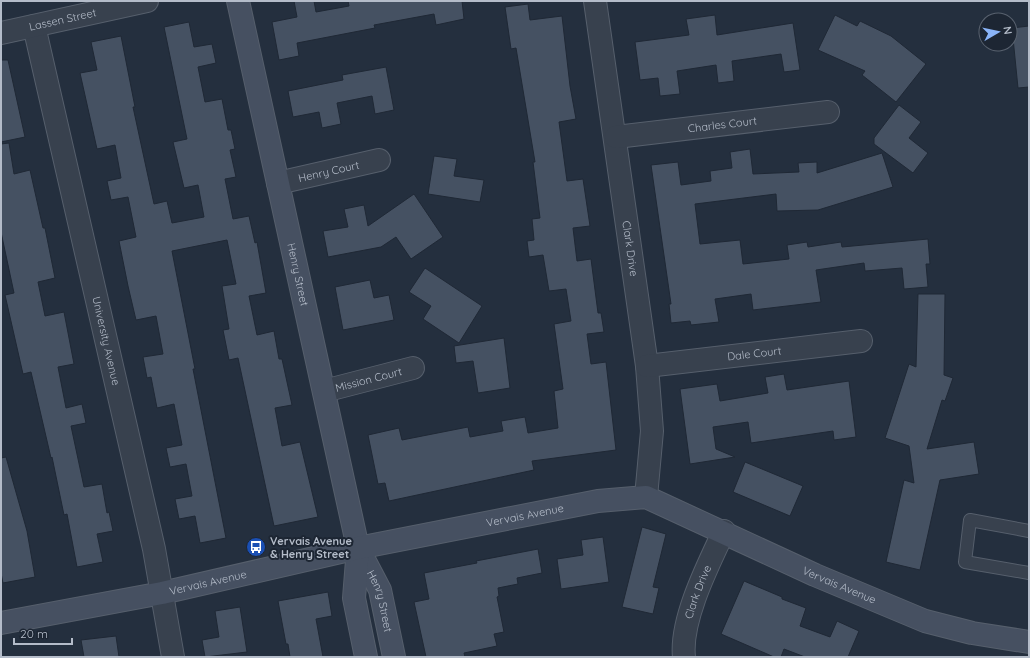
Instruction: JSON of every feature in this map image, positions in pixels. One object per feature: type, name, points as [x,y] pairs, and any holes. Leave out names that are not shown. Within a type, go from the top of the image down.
[{"type":"street","name":"Lassen Street","points":[[1,33],[147,1]]},
{"type":"street","name":"Henry Street","points":[[238,1],[358,548],[380,590],[394,657]]},
{"type":"street","name":"Clark Drive","points":[[595,1],[616,137],[648,366],[652,431],[646,497]]},
{"type":"street","name":"University Avenue","points":[[34,26],[154,549],[173,657]]},
{"type":"street","name":"Charles Court","points":[[616,137],[828,112]]},
{"type":"street","name":"Henry Court","points":[[278,183],[379,160]]},
{"type":"street","name":"Dale Court","points":[[648,366],[860,340]]},
{"type":"street","name":"Mission Court","points":[[324,391],[413,368]]},
{"type":"street","name":"Vervais Avenue","points":[[1,623],[162,593],[358,548],[598,501],[646,497],[724,531],[815,575],[925,621],[972,633],[1029,642]]},
{"type":"street","name":"Clark Drive","points":[[684,657],[683,647],[691,611],[705,571],[724,531]]},
{"type":"street","name":"Henry Street","points":[[358,548],[354,598],[366,657]]},
{"type":"lane","points":[[1029,531],[970,520],[965,562],[1029,573]]},
{"type":"building","points":[[294,1],[314,1],[316,12],[349,6],[348,1],[462,1],[464,19],[436,25],[434,14],[374,25],[375,28],[297,43],[299,56],[279,60],[272,22],[297,17]]},
{"type":"building","points":[[528,4],[530,20],[562,16],[570,86],[576,119],[559,122],[567,181],[583,179],[590,226],[573,228],[577,261],[591,259],[598,313],[601,313],[604,332],[587,334],[591,364],[606,362],[616,450],[532,461],[534,470],[389,501],[385,483],[378,484],[368,435],[399,428],[402,440],[468,427],[470,437],[503,431],[501,421],[525,417],[528,433],[558,428],[554,391],[563,389],[554,324],[571,321],[566,289],[549,291],[543,255],[529,257],[527,241],[534,240],[532,219],[540,218],[533,162],[535,162],[516,48],[511,49],[505,7]]},
{"type":"building","points":[[715,15],[717,35],[793,23],[800,70],[784,72],[781,54],[732,61],[734,81],[718,83],[716,65],[677,71],[680,94],[660,96],[658,78],[640,80],[635,42],[689,35],[686,19]]},
{"type":"building","points":[[835,15],[857,26],[860,21],[891,36],[926,64],[896,102],[862,75],[865,71],[818,50]]},
{"type":"building","points":[[189,22],[194,47],[212,44],[216,63],[198,67],[205,102],[222,99],[228,130],[231,130],[235,149],[230,150],[236,177],[225,179],[233,219],[249,216],[255,243],[257,242],[266,293],[249,296],[257,335],[274,331],[279,359],[282,359],[292,405],[275,408],[282,446],[300,442],[318,517],[274,526],[238,358],[229,360],[223,330],[229,329],[222,286],[236,284],[227,240],[172,251],[226,538],[200,543],[195,516],[179,519],[175,499],[192,496],[186,464],[170,467],[166,448],[182,445],[174,404],[157,408],[151,377],[147,378],[143,357],[163,354],[156,316],[136,320],[128,286],[119,241],[136,237],[128,197],[111,200],[107,181],[121,178],[115,145],[97,149],[80,73],[97,70],[91,42],[121,36],[135,107],[133,107],[154,204],[167,201],[172,223],[204,217],[198,185],[184,188],[173,142],[187,139],[164,27]]},
{"type":"building","points":[[1029,26],[1029,87],[1018,88],[1014,52],[1018,52],[1018,27]]},
{"type":"building","points":[[1,60],[8,60],[25,137],[1,142]]},
{"type":"building","points":[[386,67],[394,110],[375,114],[372,96],[337,103],[341,124],[322,128],[319,112],[293,117],[288,91],[343,80],[342,75]]},
{"type":"building","points":[[899,105],[921,122],[909,138],[928,153],[913,173],[874,144],[874,138]]},
{"type":"building","points":[[9,143],[14,174],[30,170],[43,228],[45,228],[55,278],[38,282],[45,316],[64,312],[74,364],[58,367],[66,408],[82,404],[86,423],[71,426],[84,487],[102,484],[107,513],[109,512],[113,531],[97,534],[103,562],[77,567],[67,514],[64,515],[52,457],[51,458],[31,372],[23,374],[5,295],[14,293],[1,232],[1,144]]},
{"type":"building","points":[[750,149],[753,174],[799,172],[798,163],[817,162],[817,173],[882,153],[893,187],[818,210],[777,211],[776,194],[695,204],[700,244],[740,240],[743,264],[789,259],[787,245],[807,242],[808,247],[841,242],[842,247],[928,239],[930,264],[926,264],[928,287],[904,289],[902,268],[865,271],[864,263],[816,270],[821,302],[753,310],[751,294],[715,299],[719,322],[691,325],[690,321],[671,323],[669,304],[671,304],[651,165],[678,162],[681,185],[711,181],[710,171],[732,168],[730,152]]},
{"type":"building","points":[[434,156],[457,159],[454,176],[484,180],[480,202],[428,194]]},
{"type":"building","points":[[414,194],[443,237],[411,259],[396,237],[381,247],[328,257],[323,231],[348,227],[344,209],[364,205],[368,226]]},
{"type":"building","points":[[425,268],[482,306],[459,343],[423,319],[431,306],[409,292]]},
{"type":"building","points":[[370,280],[374,298],[389,295],[394,320],[343,330],[335,287]]},
{"type":"building","points":[[918,294],[945,294],[944,375],[953,378],[945,401],[942,400],[927,449],[974,442],[979,474],[940,480],[920,570],[886,562],[904,480],[914,483],[909,446],[885,438],[909,364],[916,367]]},
{"type":"building","points":[[504,338],[510,388],[478,393],[473,361],[456,363],[454,346]]},
{"type":"building","points":[[784,374],[787,390],[849,381],[856,437],[834,440],[833,431],[751,443],[748,422],[713,427],[716,449],[735,457],[690,464],[680,389],[717,384],[720,401],[768,393],[765,377]]},
{"type":"building","points":[[6,457],[27,531],[35,577],[3,583],[1,573],[1,458]]},
{"type":"building","points":[[745,462],[803,486],[790,516],[733,492]]},
{"type":"building","points":[[642,527],[666,534],[653,587],[659,588],[653,614],[622,607]]},
{"type":"building","points":[[603,537],[609,582],[561,589],[557,559],[583,555],[581,540]]},
{"type":"building","points":[[538,549],[542,573],[517,578],[518,584],[498,588],[499,596],[497,597],[504,632],[494,634],[497,646],[464,653],[465,657],[426,657],[414,602],[429,599],[424,573]]},
{"type":"building","points":[[744,581],[782,597],[782,599],[806,608],[800,626],[830,637],[837,621],[859,631],[848,657],[805,657],[784,649],[781,657],[774,657],[721,634]]},
{"type":"building","points":[[328,592],[332,616],[316,619],[323,657],[290,657],[278,601]]},
{"type":"building","points":[[240,607],[247,652],[205,657],[202,640],[219,637],[215,611]]},
{"type":"building","points":[[116,636],[119,657],[84,657],[81,640]]},
{"type":"place","name":"Vervais Avenue & Henry Street","points":[[256,547]]}]
